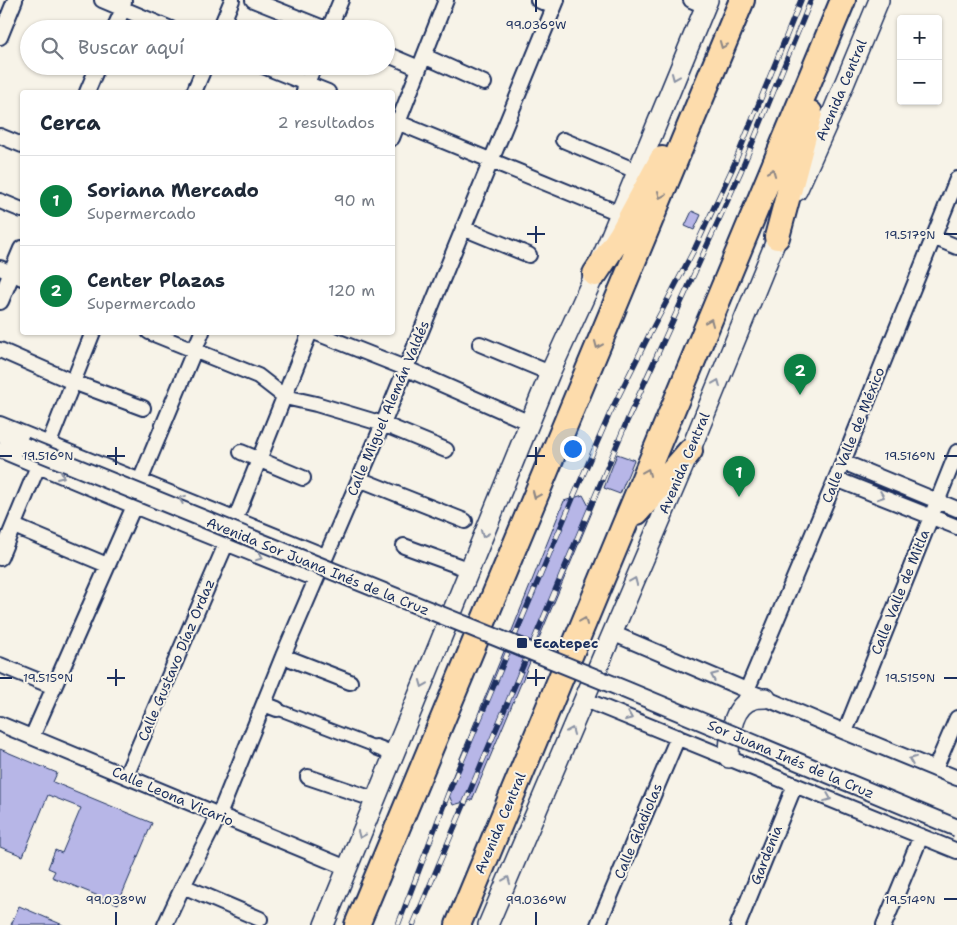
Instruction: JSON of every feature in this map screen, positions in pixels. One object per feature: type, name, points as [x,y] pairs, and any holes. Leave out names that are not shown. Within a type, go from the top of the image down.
[{"type":"highway","points":[[357,925],[742,0]]},
{"type":"highway","name":"Avenida Central","points":[[458,925],[843,0]]},
{"type":"highway","points":[[777,237],[834,22]]},
{"type":"highway","points":[[594,274],[621,235],[658,165],[694,115]]},
{"type":"highway","points":[[624,526],[690,451]]},
{"type":"main road","name":"Avenida Central","points":[[488,925],[690,451],[777,237],[879,0]]},
{"type":"main road","points":[[324,925],[550,373],[619,213],[701,2]]},
{"type":"main road","points":[[729,758],[729,736],[734,719],[743,705],[754,698],[766,698]]},
{"type":"street","points":[[0,37],[15,0]]},
{"type":"street","points":[[102,0],[124,4],[154,20]]},
{"type":"street","points":[[224,20],[232,0]]},
{"type":"street","points":[[253,0],[305,20]]},
{"type":"street","points":[[332,20],[341,0]]},
{"type":"street","points":[[446,0],[396,122],[619,213]]},
{"type":"street","points":[[538,0],[555,3]]},
{"type":"street","name":"Calle Miguel Alemán Valdés","points":[[165,925],[220,816],[270,706],[283,656],[383,424],[555,3]]},
{"type":"street","points":[[118,20],[124,4]]},
{"type":"street","points":[[395,56],[421,62],[484,83]]},
{"type":"street","points":[[88,90],[94,75]]},
{"type":"street","points":[[195,90],[201,75]]},
{"type":"street","points":[[280,75],[305,88],[310,75]]},
{"type":"street","points":[[0,136],[20,144]]},
{"type":"street","points":[[563,140],[636,171]]},
{"type":"street","name":"Calle Valle de México","points":[[748,690],[843,462],[957,179]]},
{"type":"street","points":[[0,201],[20,209]]},
{"type":"street","points":[[463,228],[529,255]]},
{"type":"street","points":[[933,237],[957,247]]},
{"type":"street","points":[[0,301],[20,254]]},
{"type":"street","points":[[49,442],[92,335]]},
{"type":"street","points":[[157,335],[258,376],[285,397],[383,424],[446,450]]},
{"type":"street","points":[[140,481],[201,335]]},
{"type":"street","points":[[235,520],[309,335]]},
{"type":"street","points":[[322,335],[405,368],[530,423]]},
{"type":"street","points":[[480,344],[550,373]]},
{"type":"street","points":[[0,350],[73,382],[143,408]]},
{"type":"street","name":"Avenida Sor Juana Inés de la Cruz","points":[[0,424],[49,442],[325,556]]},
{"type":"street","name":"Avenida Sor Juana Inés de la Cruz","points":[[7,442],[38,466],[315,579]]},
{"type":"street","name":"Avenida Sor Juana Inés de la Cruz","points":[[7,442],[626,690]]},
{"type":"street","points":[[241,452],[303,478]]},
{"type":"street","name":"Calle Valle de Mitla","points":[[844,732],[957,452]]},
{"type":"street","points":[[843,462],[957,509]]},
{"type":"street","points":[[0,558],[38,466]]},
{"type":"street","points":[[359,479],[465,520]]},
{"type":"street","points":[[836,479],[957,527]]},
{"type":"street","points":[[32,737],[134,506]]},
{"type":"street","points":[[14,526],[107,566]]},
{"type":"street","name":"Calle Gustavo Díaz Ordaz","points":[[126,776],[226,544]]},
{"type":"street","points":[[404,546],[470,570]]},
{"type":"street","points":[[612,633],[957,778]]},
{"type":"street","points":[[283,656],[350,682]]},
{"type":"street","points":[[0,665],[54,687]]},
{"type":"street","name":"Sor Juana Inés de la Cruz","points":[[626,690],[957,828]]},
{"type":"street","points":[[583,699],[957,851]]},
{"type":"street","points":[[270,706],[394,754]]},
{"type":"street","points":[[935,769],[957,718]]},
{"type":"street","name":"Calle Leona Vicario","points":[[0,724],[347,868]]},
{"type":"street","name":"Calle Gladiolas","points":[[598,925],[678,737]]},
{"type":"street","points":[[308,777],[376,800]]},
{"type":"street","name":"Gardenia","points":[[738,925],[795,785]]},
{"type":"street","points":[[884,925],[921,836]]},
{"type":"street","points":[[183,886],[260,919]]},
{"type":"building","points":[[692,211],[701,215],[694,230],[685,226]]},
{"type":"building","points":[[617,454],[634,460],[620,494],[604,488]]},
{"type":"building","points":[[583,495],[592,512],[537,643],[511,633],[564,501]]},
{"type":"building","points":[[504,651],[530,662],[472,800],[453,805],[447,790]]},
{"type":"building","points":[[0,749],[57,773],[53,782],[152,823],[118,904],[52,877],[55,871],[48,868],[55,850],[62,853],[81,808],[48,795],[23,856],[0,847]]},
{"type":"building","points":[[19,906],[63,925],[11,925]]},
{"type":"railway","points":[[398,925],[448,794],[610,413],[695,248],[733,167],[801,0]]},
{"type":"railway","points":[[413,925],[627,421],[741,171],[811,0]]},
{"type":"place","name":"Center Plazas","points":[[800,395]]},
{"type":"place","name":"Soriana Mercado","points":[[739,497]]},
{"type":"place","name":"Ecatepec","points":[[522,643]]}]
